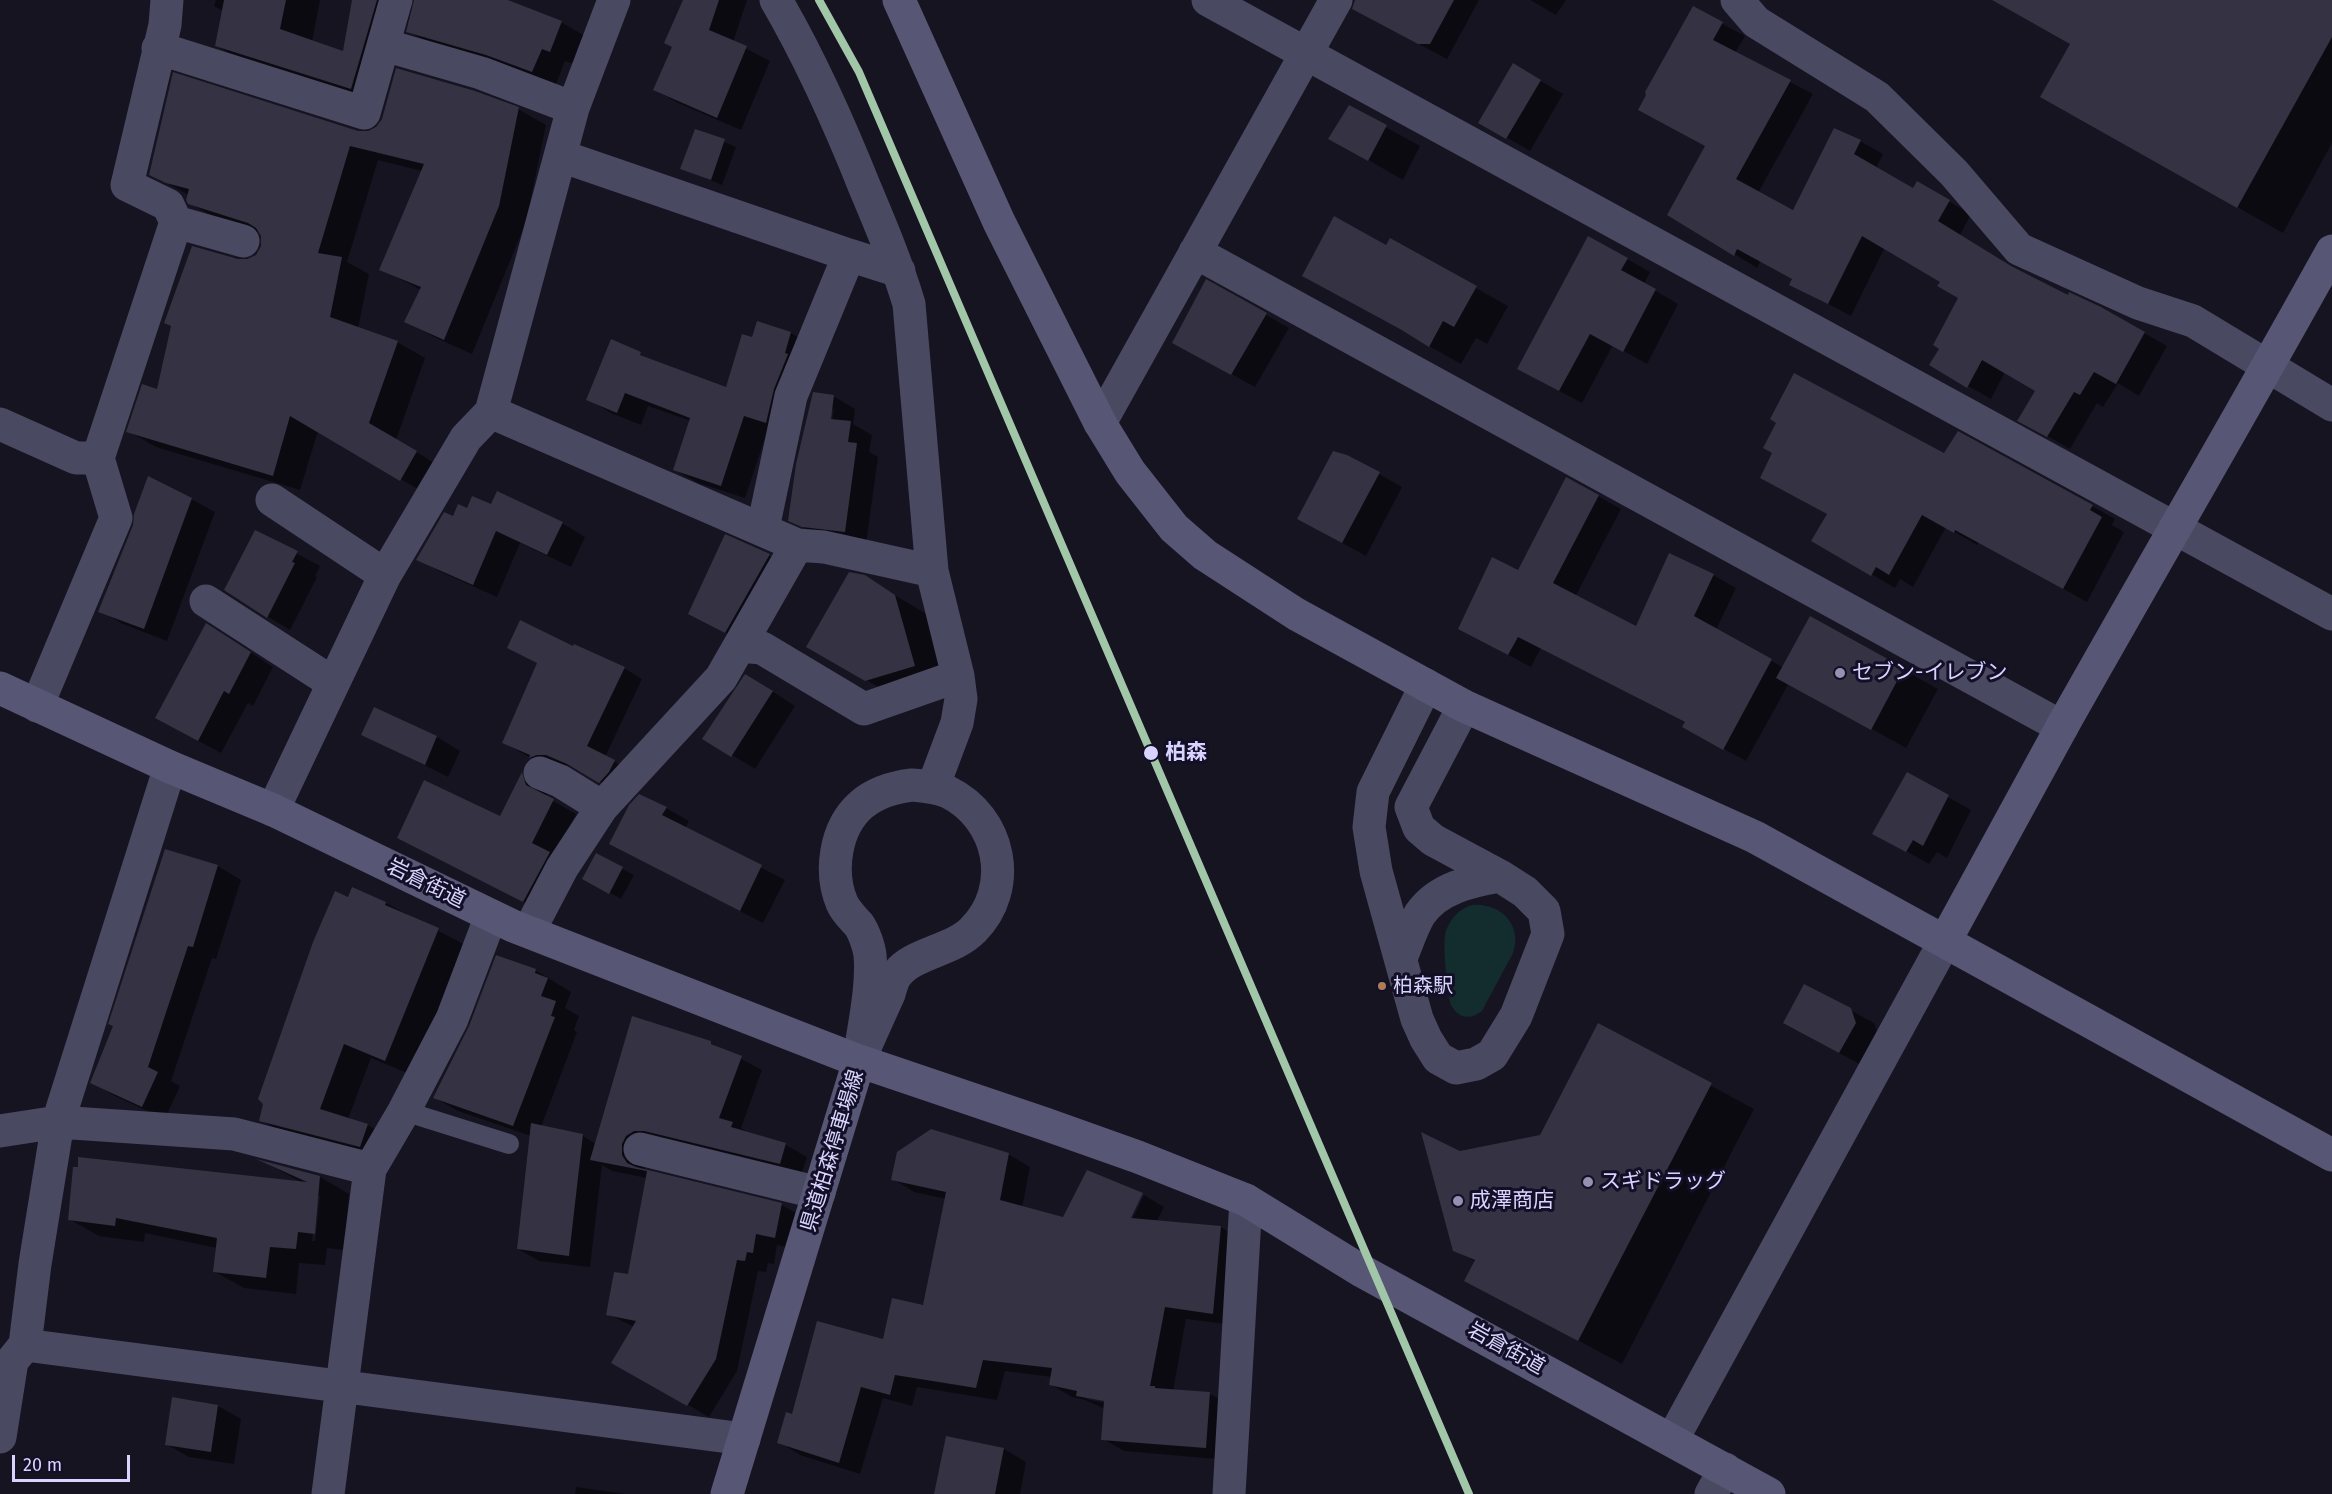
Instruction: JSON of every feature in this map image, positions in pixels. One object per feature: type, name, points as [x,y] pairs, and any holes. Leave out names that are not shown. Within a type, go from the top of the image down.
[{"type":"street","points":[[37,706],[116,518],[98,458],[176,222],[168,206],[127,185],[165,25],[167,0]]},
{"type":"street","points":[[158,48],[364,113],[396,0]]},
{"type":"street","points":[[273,810],[385,575],[466,438],[491,411],[573,108],[614,0]]},
{"type":"street","points":[[776,0],[801,42],[846,140],[899,271],[909,304],[932,571],[958,676],[961,699],[957,723],[933,787]]},
{"type":"street","points":[[899,0],[999,222],[1100,423],[1131,472],[1174,528],[1205,555],[1296,614],[1464,706],[1755,837],[2332,1155]]},
{"type":"street","points":[[1208,0],[2332,614]]},
{"type":"street","points":[[1100,423],[1336,0]]},
{"type":"street","points":[[1737,0],[1756,22],[1877,97],[1954,173],[2019,249],[2138,303],[2193,321],[2271,360],[2332,405]]},
{"type":"street","points":[[384,45],[481,73],[573,108]]},
{"type":"street","points":[[561,156],[899,271]]},
{"type":"street","points":[[176,222],[243,241]]},
{"type":"street","points":[[1195,252],[2062,727]]},
{"type":"street","points":[[763,528],[791,396],[849,255]]},
{"type":"street","points":[[1672,1440],[2062,727],[2174,529],[2221,452],[2271,360],[2327,272]]},
{"type":"street","points":[[491,411],[763,528],[797,545],[824,547],[932,571]]},
{"type":"street","points":[[0,424],[76,458],[98,458]]},
{"type":"street","points":[[272,500],[385,575]]},
{"type":"street","points":[[529,931],[562,868],[602,807],[721,678],[797,545]]},
{"type":"street","points":[[206,601],[333,683]]},
{"type":"street","points":[[741,646],[762,648],[864,709],[958,676]]},
{"type":"street","points":[[1426,685],[1373,792],[1369,827],[1376,871],[1417,1019],[1438,1058],[1456,1068],[1476,1064],[1492,1054],[1516,1016],[1548,934],[1544,910],[1526,892],[1433,840],[1419,828],[1412,807],[1464,706]]},
{"type":"street","name":"岩倉街道","points":[[0,688],[170,767],[273,810],[490,915],[859,1061]]},
{"type":"street","points":[[0,1437],[12,1356],[35,1264],[58,1122],[170,767]]},
{"type":"street","points":[[540,773],[560,781],[602,807]]},
{"type":"street","points":[[900,786],[933,787],[949,792],[972,809],[989,830],[996,849],[999,870],[995,894],[987,913],[960,941],[921,957],[898,972],[859,1061],[868,995],[870,954],[861,927],[842,903],[836,875],[838,844],[846,826],[861,805],[877,795],[900,786]]},
{"type":"street","points":[[1401,958],[1420,914],[1440,895],[1470,881],[1500,876]]},
{"type":"street","points":[[328,1494],[340,1386],[370,1169],[404,1111],[452,1019],[490,915]]},
{"type":"street","name":"県道柏森停車場線","points":[[727,1494],[859,1061],[1066,1131],[1246,1200]]},
{"type":"street","points":[[0,1131],[58,1122],[234,1134],[370,1169]]},
{"type":"street","points":[[640,1149],[819,1193]]},
{"type":"street","points":[[1229,1494],[1246,1200]]},
{"type":"street","name":"岩倉街道","points":[[1246,1200],[1369,1275],[1672,1440],[1718,1481],[1768,1494]]},
{"type":"street","points":[[12,1356],[340,1386],[744,1439]]},
{"type":"lane","points":[[404,1111],[509,1144]]},
{"type":"green space","points":[[1472,905],[1492,908],[1507,917],[1515,933],[1515,943],[1513,953],[1482,1011],[1474,1016],[1466,1017],[1459,1014],[1451,1005],[1445,959],[1445,935],[1451,920],[1462,909]]},
{"type":"building","points":[[224,0],[286,0],[280,29],[343,51],[352,0],[377,0],[351,89],[215,46]]},
{"type":"building","points":[[414,0],[508,0],[562,21],[550,52],[542,49],[532,72],[486,55],[406,32]]},
{"type":"building","points":[[683,0],[719,0],[709,30],[747,46],[717,118],[653,90],[672,47],[664,43]]},
{"type":"building","points":[[1355,0],[1454,0],[1430,44],[1418,44],[1352,9]]},
{"type":"building","points":[[1992,0],[2332,0],[2332,37],[2237,208],[2040,97],[2070,44]]},
{"type":"building","points":[[1693,6],[1723,22],[1713,40],[1791,80],[1736,179],[1793,210],[1834,128],[1861,140],[1854,154],[1913,188],[1917,181],[1950,200],[1938,221],[2011,266],[2068,295],[2069,292],[2101,307],[2145,332],[2116,384],[2094,372],[2080,395],[2074,392],[2047,437],[2017,421],[2035,391],[1982,360],[1967,388],[1929,365],[1939,349],[1933,345],[1958,298],[1937,286],[1940,282],[1862,236],[1828,304],[1789,285],[1792,279],[1737,249],[1734,256],[1667,215],[1705,146],[1638,110],[1646,95],[1645,92]]},
{"type":"building","points":[[1513,63],[1541,80],[1506,139],[1478,123]]},
{"type":"building","points":[[396,68],[475,91],[519,107],[499,206],[444,340],[404,322],[421,287],[379,270],[424,164],[350,146],[318,253],[342,257],[330,317],[398,341],[369,423],[417,451],[400,481],[290,416],[273,476],[126,432],[142,384],[157,389],[171,326],[164,323],[192,246],[238,259],[247,259],[256,255],[261,246],[261,236],[256,228],[248,223],[188,204],[186,200],[189,189],[166,183],[149,175],[173,72],[358,131],[368,131],[376,127],[382,119]]},
{"type":"building","points":[[1349,105],[1387,125],[1368,161],[1328,139]]},
{"type":"building","points":[[695,129],[725,139],[711,180],[680,169]]},
{"type":"building","points":[[1334,216],[1386,245],[1390,238],[1477,286],[1454,327],[1443,321],[1429,347],[1302,276]]},
{"type":"building","points":[[1588,236],[1628,258],[1621,270],[1656,289],[1623,352],[1590,334],[1559,391],[1517,369]]},
{"type":"building","points":[[1206,279],[1267,313],[1231,375],[1172,343]]},
{"type":"building","points":[[757,321],[791,332],[785,353],[788,354],[774,389],[766,423],[744,416],[721,486],[673,470],[690,418],[625,393],[617,413],[586,400],[611,339],[641,352],[640,355],[726,387],[742,334],[752,337]]},
{"type":"building","points":[[1794,373],[1944,453],[1958,431],[2093,505],[2090,510],[2102,517],[2063,589],[1955,530],[1954,533],[1922,515],[1889,575],[1876,567],[1871,576],[1811,541],[1827,514],[1760,478],[1772,453],[1763,448],[1776,423],[1770,419]]},
{"type":"building","points":[[813,392],[834,395],[831,419],[851,421],[848,442],[857,443],[845,532],[802,527],[788,521],[796,464]]},
{"type":"building","points":[[1333,451],[1347,455],[1380,472],[1342,543],[1297,519]]},
{"type":"building","points":[[148,476],[192,498],[144,629],[98,612],[133,525],[134,514]]},
{"type":"building","points":[[1566,477],[1599,495],[1553,583],[1636,626],[1669,553],[1714,574],[1694,616],[1772,659],[1723,750],[1682,727],[1685,722],[1518,637],[1508,655],[1458,629],[1492,557],[1518,570]]},
{"type":"building","points":[[497,491],[563,522],[547,555],[496,531],[473,585],[416,560],[444,512],[453,516],[458,504],[467,508],[472,496],[491,504]]},
{"type":"building","points":[[255,530],[298,551],[292,562],[295,563],[267,618],[224,590]]},
{"type":"building","points":[[725,534],[770,554],[725,633],[688,614]]},
{"type":"building","points":[[849,572],[865,575],[895,595],[915,666],[865,681],[806,647]]},
{"type":"building","name":"セブン-イレブン","points":[[1810,616],[1904,668],[1871,730],[1776,678]]},
{"type":"building","points":[[520,620],[573,646],[574,644],[625,667],[587,746],[615,760],[609,772],[599,783],[567,764],[546,755],[529,758],[530,755],[502,743],[537,663],[507,648]]},
{"type":"building","points":[[206,623],[251,652],[229,694],[224,691],[198,741],[155,718]]},
{"type":"building","points":[[745,674],[773,691],[731,757],[702,739]]},
{"type":"building","points":[[374,707],[437,736],[425,765],[361,735]]},
{"type":"building","points":[[522,772],[526,785],[554,799],[532,843],[550,852],[523,902],[397,838],[424,780],[500,816]]},
{"type":"building","points":[[1907,772],[1949,795],[1923,846],[1913,840],[1906,852],[1872,834]]},
{"type":"building","points":[[639,794],[667,807],[662,815],[762,865],[740,911],[609,844],[629,805]]},
{"type":"building","points":[[165,849],[218,865],[193,947],[188,946],[148,1067],[158,1072],[142,1107],[90,1083],[113,1026],[108,1024]]},
{"type":"building","points":[[596,853],[623,867],[609,894],[582,879]]},
{"type":"building","points":[[352,887],[386,902],[385,905],[439,928],[385,1061],[344,1044],[320,1109],[368,1124],[360,1147],[259,1121],[263,1104],[258,1099],[313,942],[335,891],[348,897]]},
{"type":"building","points":[[496,955],[536,969],[535,973],[548,978],[541,996],[556,1001],[551,1016],[555,1017],[513,1126],[433,1098],[469,1026]]},
{"type":"building","points":[[1804,984],[1851,1008],[1856,1023],[1839,1053],[1783,1023]]},
{"type":"building","points":[[632,1016],[711,1041],[711,1044],[742,1056],[719,1118],[733,1122],[731,1127],[786,1143],[780,1164],[644,1131],[634,1131],[626,1136],[622,1144],[622,1155],[627,1163],[636,1167],[782,1203],[775,1238],[756,1234],[753,1253],[747,1252],[745,1261],[737,1260],[716,1359],[687,1406],[611,1363],[636,1321],[606,1315],[614,1272],[628,1274],[647,1171],[590,1160]]},
{"type":"building","name":"スギドラッグ","points":[[1598,1023],[1712,1083],[1578,1341],[1464,1281],[1475,1260],[1453,1251],[1421,1132],[1460,1151],[1540,1135]]},
{"type":"building","points":[[531,1123],[583,1134],[569,1256],[517,1249]]},
{"type":"building","points":[[931,1129],[1009,1153],[1000,1200],[1063,1217],[1087,1170],[1143,1193],[1131,1218],[1221,1226],[1213,1314],[1165,1307],[1150,1386],[1210,1392],[1206,1448],[1101,1440],[1104,1401],[1076,1396],[1077,1391],[1049,1385],[1052,1368],[983,1360],[976,1388],[895,1375],[890,1395],[861,1387],[839,1463],[777,1443],[786,1412],[792,1414],[817,1321],[883,1339],[892,1298],[923,1305],[946,1192],[891,1180],[897,1152]]},
{"type":"building","points":[[78,1157],[307,1182],[256,1159],[320,1176],[315,1234],[298,1232],[296,1249],[270,1247],[266,1278],[213,1272],[217,1238],[116,1218],[115,1226],[68,1220],[73,1167],[78,1167]]},
{"type":"building","points":[[172,1397],[218,1405],[211,1452],[165,1445]]},
{"type":"building","points":[[946,1436],[1004,1448],[995,1494],[934,1494]]},
{"type":"transit line","points":[[819,0],[859,72],[1469,1494]]},
{"type":"place","name":"セブン-イレブン","points":[[1840,673]]},
{"type":"place","name":"柏森","points":[[1151,753]]},
{"type":"place","name":"柏森駅","points":[[1382,986]]},
{"type":"place","name":"スギドラッグ","points":[[1588,1182]]},
{"type":"place","name":"成澤商店","points":[[1458,1201]]}]
